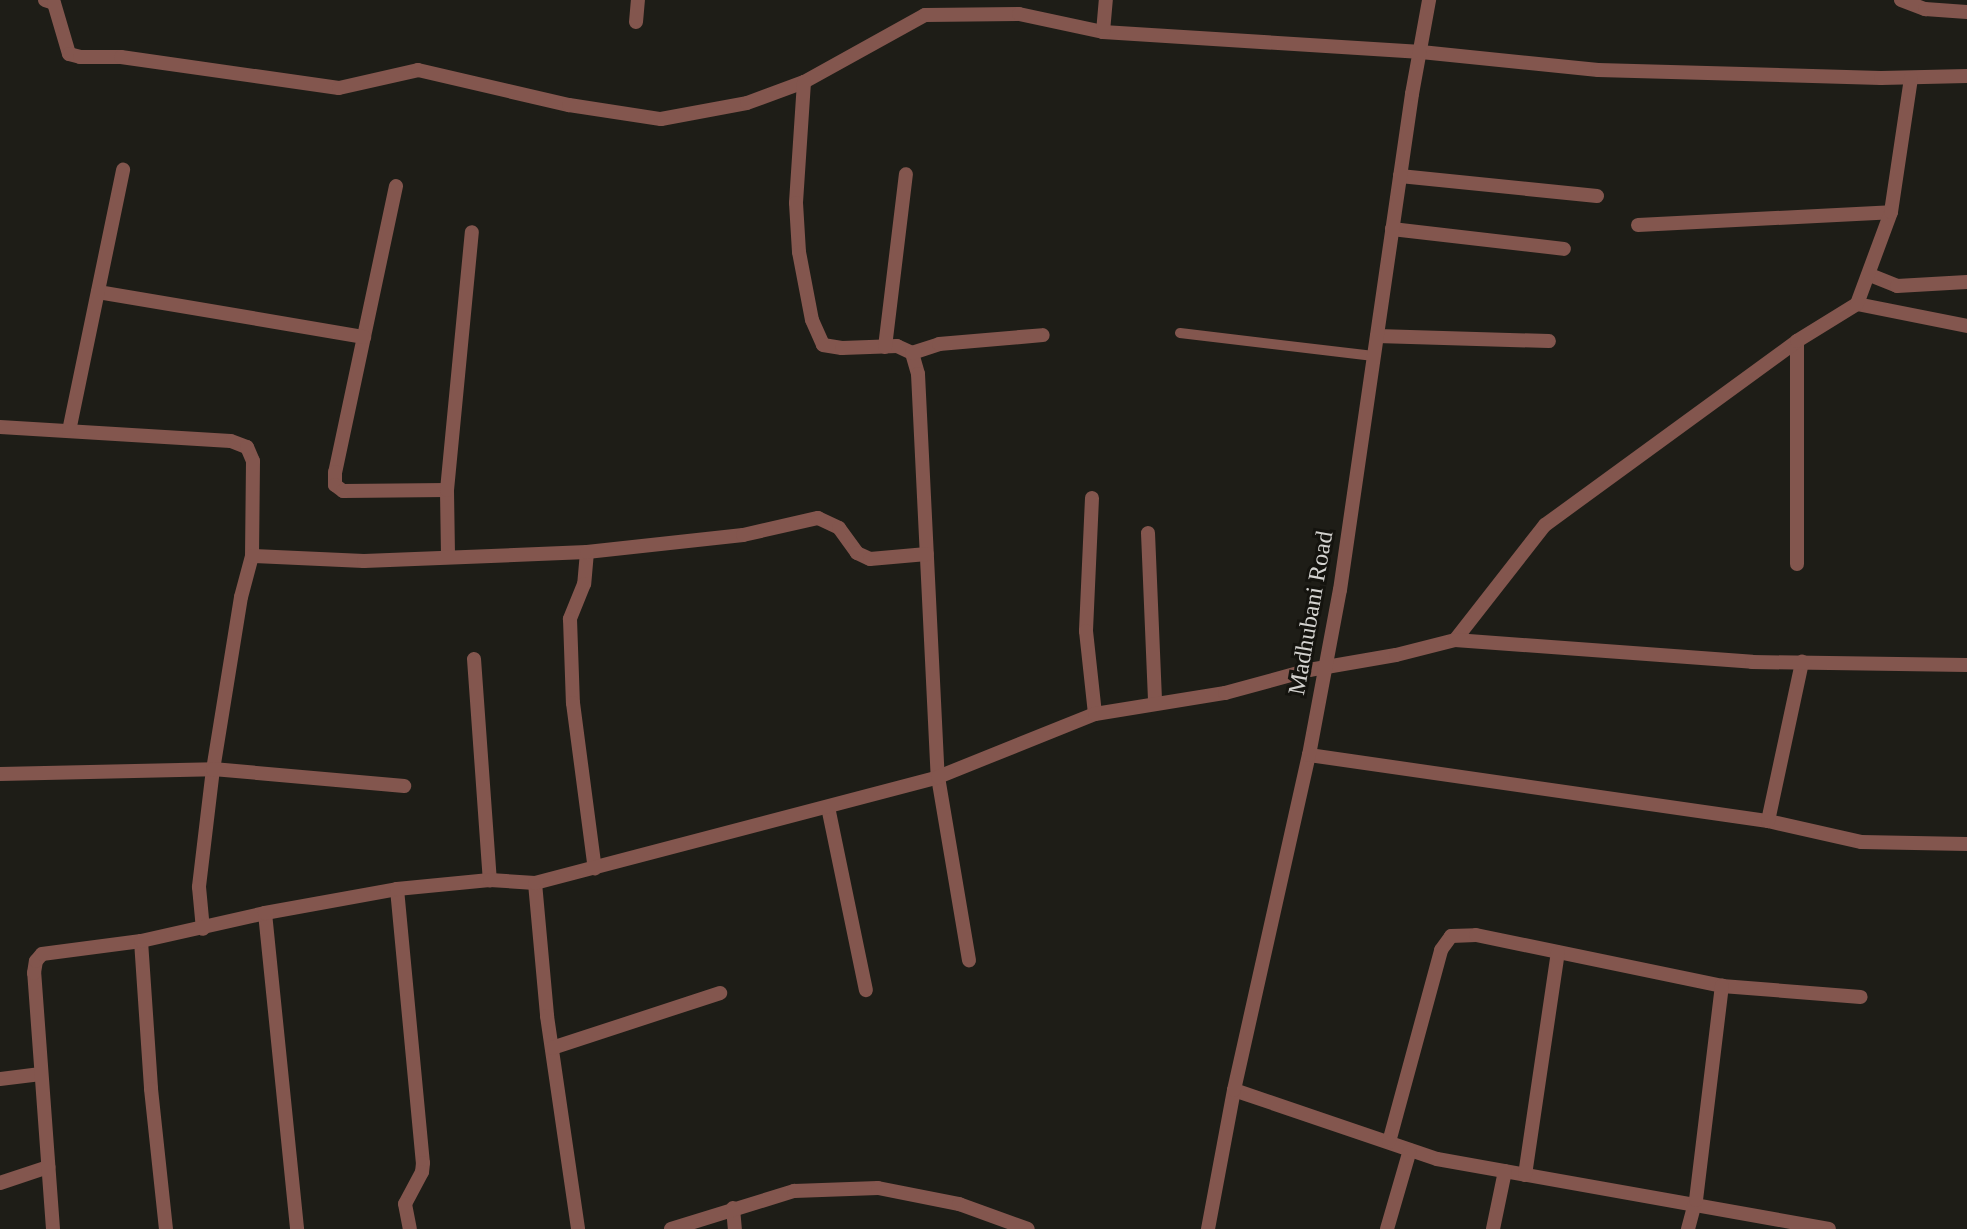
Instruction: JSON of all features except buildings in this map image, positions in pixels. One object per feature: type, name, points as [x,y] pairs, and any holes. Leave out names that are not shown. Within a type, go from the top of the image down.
[{"type":"street","points":[[45,0],[54,3],[69,54],[121,57],[339,88],[418,70],[569,105],[661,119],[747,103],[804,82],[925,15],[1020,7],[1103,32],[1421,52],[1598,70],[1911,78],[1967,76]]},
{"type":"street","points":[[636,22],[638,0]]},
{"type":"street","points":[[1103,32],[1106,0]]},
{"type":"street","name":"Madhubani Road","points":[[1208,1229],[1234,1090],[1326,667],[1429,0]]},
{"type":"street","points":[[1901,0],[1925,9],[1967,12]]},
{"type":"street","points":[[1455,640],[1545,524],[1797,341],[1857,304],[1870,275],[1891,212],[1911,78]]},
{"type":"street","points":[[804,82],[796,203],[799,252],[812,320],[823,345],[842,348],[897,346],[912,353],[939,344],[1043,335]]},
{"type":"street","points":[[69,431],[123,170]]},
{"type":"street","points":[[885,347],[906,174]]},
{"type":"street","points":[[1400,176],[1597,196]]},
{"type":"street","points":[[396,186],[335,472],[335,485],[342,491],[447,490]]},
{"type":"street","points":[[1638,225],[1891,212]]},
{"type":"street","points":[[1392,229],[1564,249]]},
{"type":"street","points":[[448,555],[447,490],[472,232]]},
{"type":"street","points":[[1870,275],[1897,286],[1967,282]]},
{"type":"street","points":[[99,292],[364,337]]},
{"type":"street","points":[[1857,304],[1967,326]]},
{"type":"street","points":[[1377,336],[1549,341]]},
{"type":"street","points":[[1797,341],[1797,564]]},
{"type":"street","points":[[912,353],[918,374],[938,777],[969,960]]},
{"type":"street","points":[[0,427],[232,441],[247,447],[253,461],[255,480],[252,556],[241,597],[213,769],[199,887],[203,929]]},
{"type":"street","points":[[1092,498],[1086,631],[1096,713]]},
{"type":"street","points":[[252,556],[364,561],[448,555],[587,552],[743,535],[818,519],[839,527],[858,553],[870,559],[927,555]]},
{"type":"street","points":[[1148,533],[1155,702]]},
{"type":"street","points":[[587,552],[583,584],[570,619],[573,703],[595,869]]},
{"type":"street","points":[[53,1229],[39,1074],[36,961],[42,954],[141,941],[265,913],[397,889],[490,880],[535,883],[938,777],[1096,713],[1225,693],[1326,667],[1396,655],[1455,640],[1752,662],[1967,665]]},
{"type":"street","points":[[474,659],[490,880]]},
{"type":"street","points":[[1768,821],[1802,662]]},
{"type":"street","points":[[1309,755],[1768,821],[1861,842],[1967,844]]},
{"type":"street","points":[[0,774],[213,769],[404,786]]},
{"type":"street","points":[[828,807],[866,989]]},
{"type":"street","points":[[535,883],[547,1016],[578,1229]]},
{"type":"street","points":[[397,889],[423,1163],[422,1172],[405,1204],[410,1229]]},
{"type":"street","points":[[265,913],[297,1229]]},
{"type":"street","points":[[1389,1142],[1445,942],[1451,936],[1461,934],[1722,986],[1861,997]]},
{"type":"street","points":[[141,941],[151,1088],[166,1229]]},
{"type":"street","points":[[1525,1175],[1558,952]]},
{"type":"street","points":[[1688,1229],[1694,1206],[1722,986]]},
{"type":"street","points":[[552,1048],[720,993]]},
{"type":"street","points":[[0,1079],[39,1074]]},
{"type":"street","points":[[1234,1090],[1437,1159],[1829,1229]]},
{"type":"street","points":[[1387,1229],[1410,1150]]},
{"type":"street","points":[[0,1183],[48,1167]]},
{"type":"street","points":[[1493,1229],[1506,1171]]},
{"type":"street","points":[[671,1229],[794,1191],[878,1188],[959,1204],[1011,1226],[1028,1229]]},
{"type":"street","points":[[733,1208],[734,1229]]},
{"type":"lane","points":[[1180,333],[1374,356]]}]
